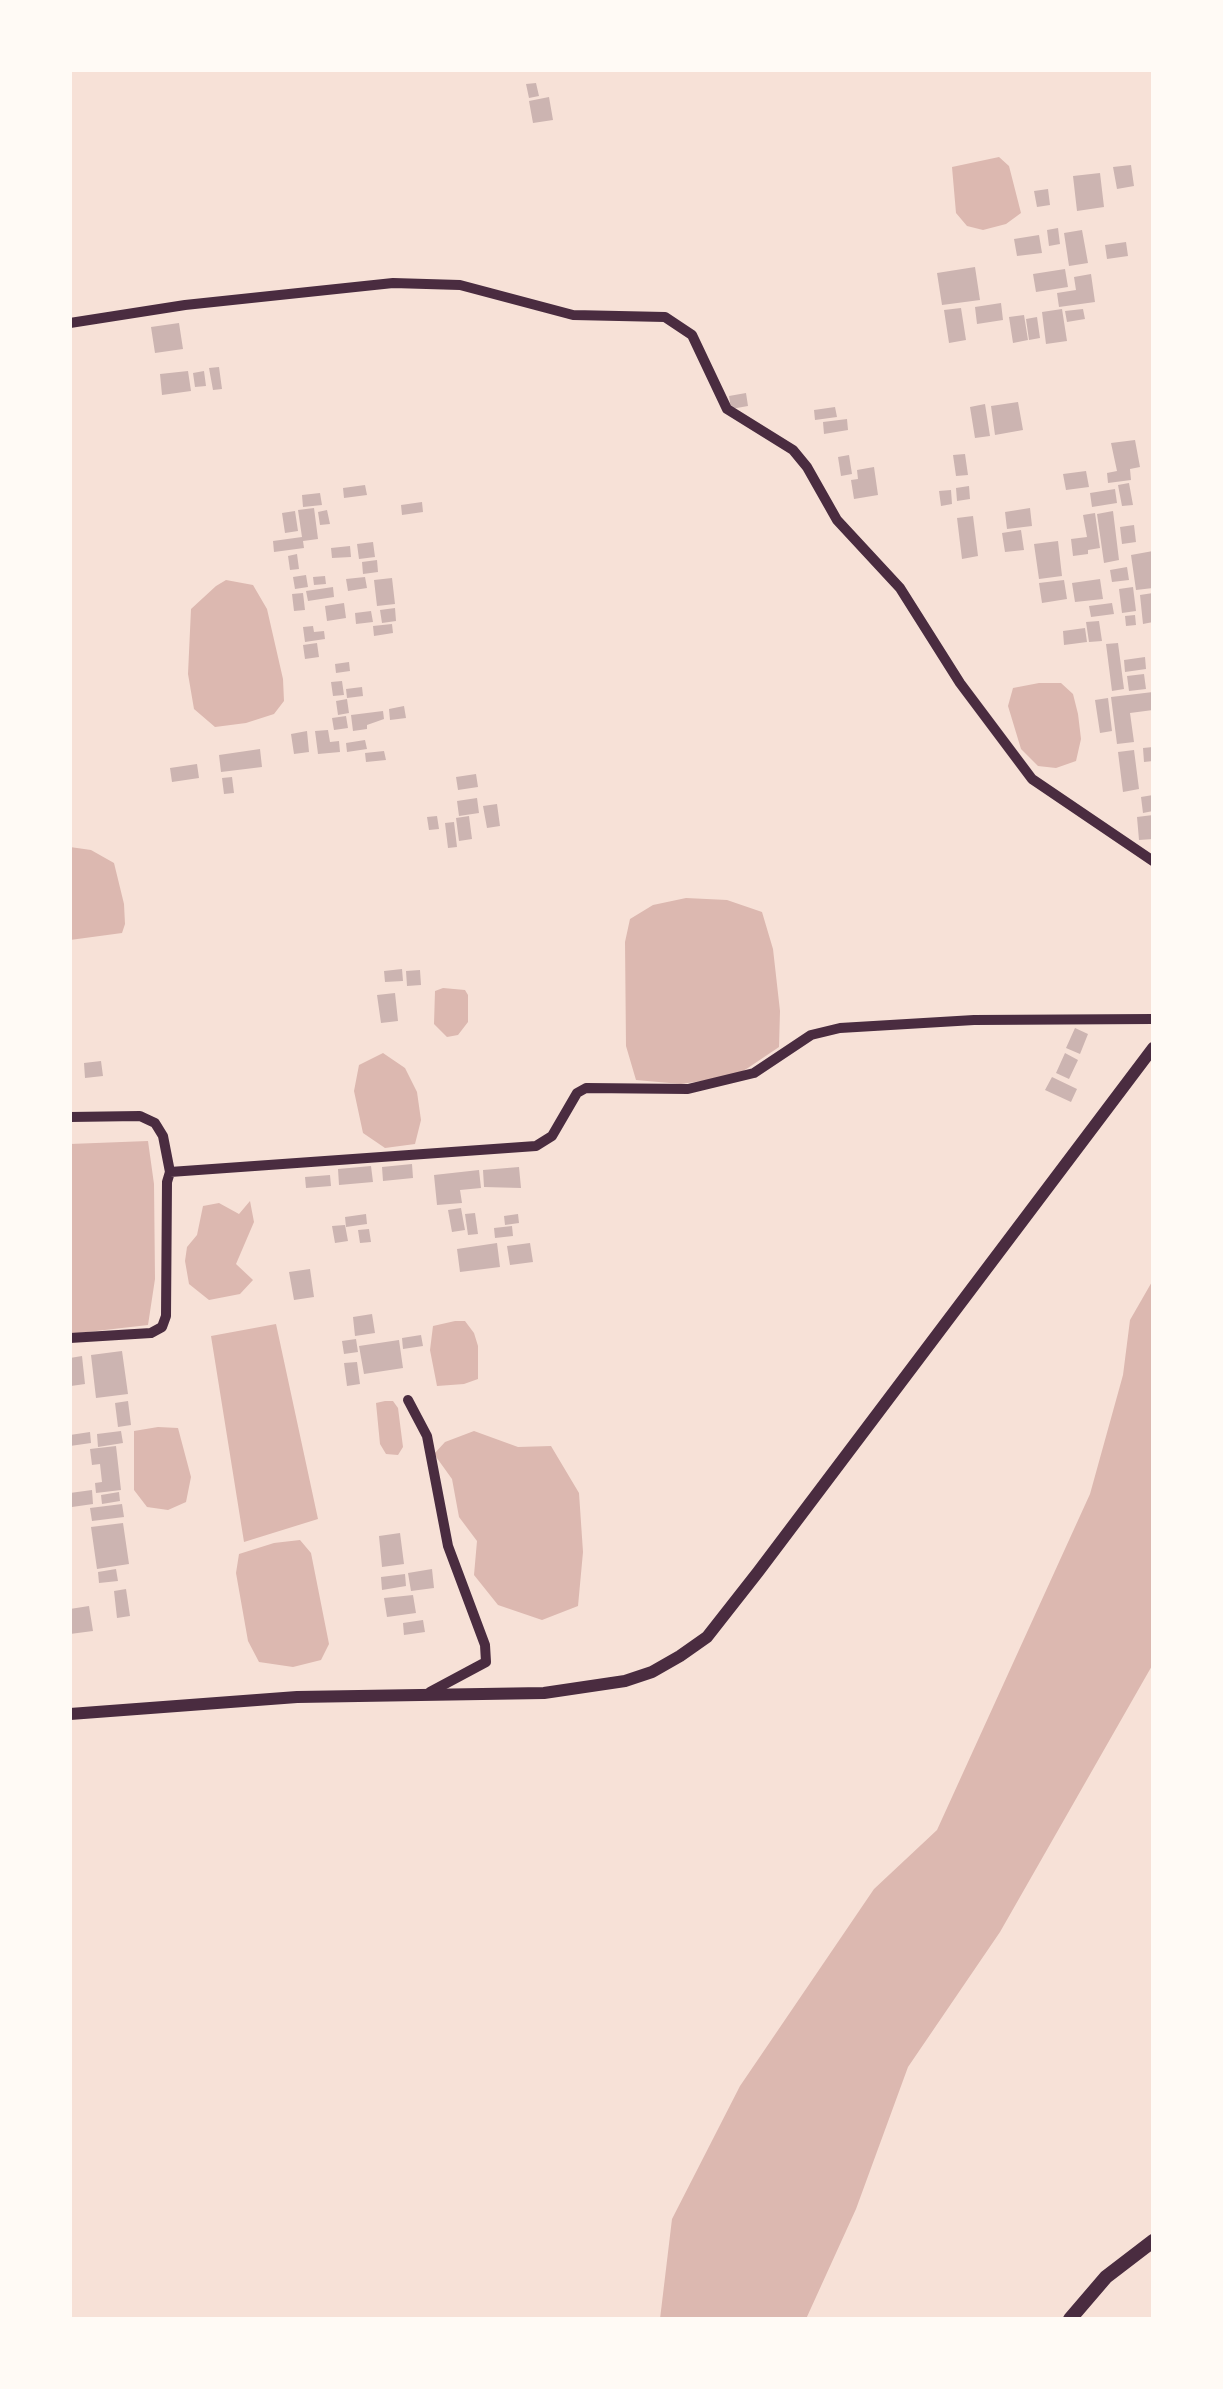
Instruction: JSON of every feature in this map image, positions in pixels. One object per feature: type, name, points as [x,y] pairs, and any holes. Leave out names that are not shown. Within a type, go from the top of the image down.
[{"type":"main road","points":[[1070,2319],[1106,2277],[1153,2242]]},
{"type":"street","points":[[70,322],[185,305],[392,283],[460,286],[573,316],[665,317],[692,336],[727,409],[793,450],[807,467],[837,520],[900,588],[960,683],[1032,779],[1153,861]]},
{"type":"street","points":[[170,1172],[536,1146],[552,1136],[578,1093],[586,1088],[688,1089],[754,1073],[811,1035],[840,1028],[974,1020],[1153,1019]]},
{"type":"street","points":[[70,1714],[297,1697],[544,1693],[625,1681],[652,1672],[707,1637],[906,1380],[1153,1048]]},
{"type":"street","points":[[70,1117],[140,1116],[155,1123],[163,1136],[170,1172],[166,1316],[162,1326],[151,1333],[70,1338]]},
{"type":"street","points":[[408,1400],[427,1436],[448,1546],[485,1645],[486,1662],[429,1692]]},
{"type":"shaded area","points":[[999,157],[1009,166],[1021,213],[1006,224],[983,230],[967,226],[956,213],[952,167]]},
{"type":"shaded area","points":[[226,580],[253,585],[267,609],[283,679],[284,701],[274,714],[215,727],[194,709],[188,674],[191,609]]},
{"type":"shaded area","points":[[1061,683],[1073,694],[1078,714],[1081,739],[1076,761],[1056,768],[1038,766],[1021,749],[1008,706],[1013,688]]},
{"type":"shaded area","points":[[70,847],[91,850],[114,863],[124,904],[122,933],[70,940]]},
{"type":"shaded area","points":[[686,898],[727,900],[762,912],[773,949],[780,1011],[779,1047],[736,1076],[681,1084],[636,1080],[626,1046],[625,942],[630,919],[653,905]]},
{"type":"shaded area","points":[[465,990],[468,995],[468,1022],[458,1035],[447,1037],[434,1024],[435,991]]},
{"type":"shaded area","points":[[383,1053],[405,1068],[417,1092],[421,1120],[415,1144],[385,1148],[363,1133],[354,1091],[359,1065]]},
{"type":"shaded area","points":[[148,1141],[154,1184],[155,1279],[148,1325],[70,1334],[70,1144]]},
{"type":"shaded area","points":[[250,1201],[254,1222],[236,1264],[253,1280],[240,1294],[209,1300],[189,1284],[185,1261],[187,1247],[197,1235],[203,1206],[219,1203],[239,1214]]},
{"type":"shaded area","points":[[1153,1280],[1153,1664],[1000,1932],[908,2067],[856,2209],[806,2319],[660,2319],[672,2219],[740,2086],[874,1889],[937,1830],[1090,1494],[1123,1375],[1130,1320]]},
{"type":"shaded area","points":[[465,1321],[474,1333],[478,1379],[437,1386],[430,1350],[433,1326]]},
{"type":"shaded area","points":[[276,1324],[318,1519],[244,1542],[211,1336]]},
{"type":"shaded area","points":[[393,1401],[398,1408],[403,1447],[398,1455],[386,1454],[380,1444],[376,1403]]},
{"type":"shaded area","points":[[178,1428],[191,1477],[186,1502],[168,1510],[147,1507],[134,1490],[134,1431]]},
{"type":"shaded area","points":[[474,1431],[518,1447],[551,1446],[579,1493],[583,1552],[578,1606],[542,1620],[498,1605],[474,1575],[477,1541],[459,1517],[452,1479],[434,1454],[445,1442]]},
{"type":"shaded area","points":[[300,1540],[311,1553],[329,1644],[321,1660],[293,1667],[259,1662],[248,1641],[236,1573],[239,1554]]},
{"type":"building","points":[[536,83],[539,96],[529,98],[526,84]]},
{"type":"building","points":[[549,97],[553,120],[533,123],[529,101]]},
{"type":"building","points":[[1131,165],[1134,186],[1117,189],[1113,167]]},
{"type":"building","points":[[1100,173],[1104,207],[1077,211],[1073,176]]},
{"type":"building","points":[[1048,189],[1050,205],[1037,207],[1034,191]]},
{"type":"building","points":[[1058,228],[1060,244],[1049,246],[1047,230]]},
{"type":"building","points":[[1082,230],[1088,263],[1069,266],[1064,233]]},
{"type":"building","points":[[1039,235],[1042,253],[1017,256],[1014,239]]},
{"type":"building","points":[[1126,242],[1128,256],[1107,259],[1105,245]]},
{"type":"building","points":[[975,267],[980,300],[942,305],[937,273]]},
{"type":"building","points":[[1065,269],[1068,287],[1036,292],[1033,274]]},
{"type":"building","points":[[1091,274],[1095,302],[1059,307],[1057,293],[1076,290],[1074,277]]},
{"type":"building","points":[[1001,303],[1003,320],[977,324],[975,307]]},
{"type":"building","points":[[961,308],[966,340],[949,343],[944,310]]},
{"type":"building","points":[[1062,309],[1067,341],[1046,344],[1042,312]]},
{"type":"building","points":[[1083,309],[1085,319],[1067,322],[1065,311]]},
{"type":"building","points":[[1024,315],[1028,340],[1013,343],[1009,317]]},
{"type":"building","points":[[1037,317],[1040,338],[1029,340],[1026,319]]},
{"type":"building","points":[[179,323],[183,349],[155,353],[151,327]]},
{"type":"building","points":[[219,367],[222,389],[213,390],[209,368]]},
{"type":"building","points":[[188,371],[191,391],[162,395],[160,374]]},
{"type":"building","points":[[204,371],[206,386],[195,387],[193,373]]},
{"type":"building","points":[[746,393],[748,406],[731,409],[729,396]]},
{"type":"building","points":[[1018,402],[1023,430],[995,435],[991,406]]},
{"type":"building","points":[[985,404],[990,436],[975,438],[970,407]]},
{"type":"building","points":[[835,407],[837,417],[815,420],[814,410]]},
{"type":"building","points":[[847,419],[848,430],[824,434],[823,422]]},
{"type":"building","points":[[1135,440],[1140,467],[1130,469],[1131,480],[1108,483],[1107,473],[1117,471],[1111,443]]},
{"type":"building","points":[[965,454],[968,475],[956,476],[953,455]]},
{"type":"building","points":[[849,455],[852,474],[841,476],[838,457]]},
{"type":"building","points":[[874,467],[878,495],[854,499],[851,480],[858,479],[857,470]]},
{"type":"building","points":[[1086,471],[1089,487],[1066,490],[1063,474]]},
{"type":"building","points":[[1129,483],[1133,505],[1122,506],[1118,485]]},
{"type":"building","points":[[365,485],[367,495],[344,498],[343,488]]},
{"type":"building","points":[[969,486],[970,499],[957,501],[956,488]]},
{"type":"building","points":[[1115,489],[1117,503],[1092,507],[1090,493]]},
{"type":"building","points":[[951,490],[952,504],[941,506],[939,491]]},
{"type":"building","points":[[320,493],[322,505],[303,507],[302,495]]},
{"type":"building","points":[[422,502],[423,512],[402,515],[401,505]]},
{"type":"building","points":[[314,508],[318,539],[303,541],[304,548],[274,552],[273,541],[302,537],[298,510]]},
{"type":"building","points":[[1030,508],[1032,526],[1007,529],[1005,512]]},
{"type":"building","points":[[327,510],[330,524],[320,525],[318,512]]},
{"type":"building","points":[[295,511],[298,531],[285,533],[282,513]]},
{"type":"building","points":[[1113,511],[1119,560],[1104,563],[1097,514]]},
{"type":"building","points":[[1095,513],[1100,548],[1073,556],[1071,539],[1087,537],[1083,515]]},
{"type":"building","points":[[973,516],[978,556],[962,559],[957,518]]},
{"type":"building","points":[[1134,525],[1136,542],[1122,544],[1120,527]]},
{"type":"building","points":[[1021,530],[1024,550],[1005,552],[1002,533]]},
{"type":"building","points":[[1058,541],[1062,576],[1039,579],[1034,544]]},
{"type":"building","points":[[373,542],[375,557],[359,559],[357,544]]},
{"type":"building","points":[[350,546],[351,557],[332,558],[331,548]]},
{"type":"building","points":[[1153,551],[1153,588],[1136,590],[1131,555]]},
{"type":"building","points":[[297,554],[299,569],[290,570],[288,556]]},
{"type":"building","points":[[377,560],[378,572],[363,574],[362,562]]},
{"type":"building","points":[[1127,567],[1129,580],[1112,582],[1110,570]]},
{"type":"building","points":[[306,575],[308,587],[295,589],[293,577]]},
{"type":"building","points":[[325,576],[326,584],[314,585],[313,577]]},
{"type":"building","points":[[365,577],[367,588],[348,591],[346,579]]},
{"type":"building","points":[[392,578],[395,604],[377,606],[374,580]]},
{"type":"building","points":[[1100,579],[1103,599],[1075,602],[1072,583]]},
{"type":"building","points":[[1064,580],[1067,599],[1042,603],[1039,583]]},
{"type":"building","points":[[333,587],[334,597],[308,601],[306,591]]},
{"type":"building","points":[[1133,587],[1136,611],[1122,613],[1119,589]]},
{"type":"building","points":[[303,593],[305,610],[294,611],[292,594]]},
{"type":"building","points":[[1153,593],[1153,622],[1143,624],[1140,595]]},
{"type":"building","points":[[344,603],[346,618],[327,621],[325,606]]},
{"type":"building","points":[[1112,603],[1114,614],[1091,617],[1089,606]]},
{"type":"building","points":[[395,608],[396,621],[382,623],[380,610]]},
{"type":"building","points":[[371,611],[373,622],[356,624],[355,613]]},
{"type":"building","points":[[1135,615],[1136,625],[1126,626],[1125,616]]},
{"type":"building","points":[[1099,621],[1102,641],[1089,642],[1086,622]]},
{"type":"building","points":[[392,624],[393,633],[374,636],[373,626]]},
{"type":"building","points":[[313,626],[314,632],[324,631],[325,639],[305,642],[303,627]]},
{"type":"building","points":[[1085,628],[1087,642],[1064,645],[1063,631]]},
{"type":"building","points":[[317,643],[319,657],[305,659],[303,645]]},
{"type":"building","points":[[1118,643],[1124,689],[1112,691],[1106,644]]},
{"type":"building","points":[[1145,657],[1146,669],[1125,672],[1124,660]]},
{"type":"building","points":[[349,662],[350,671],[336,673],[335,664]]},
{"type":"building","points":[[1144,674],[1146,689],[1129,691],[1127,676]]},
{"type":"building","points":[[342,681],[344,695],[333,696],[331,682]]},
{"type":"building","points":[[362,687],[363,696],[347,698],[346,689]]},
{"type":"building","points":[[1153,692],[1153,710],[1130,713],[1134,742],[1117,744],[1111,697]]},
{"type":"building","points":[[1108,698],[1112,731],[1100,733],[1095,700]]},
{"type":"building","points":[[347,699],[349,713],[338,715],[336,701]]},
{"type":"building","points":[[404,706],[406,718],[390,720],[389,709]]},
{"type":"building","points":[[383,711],[384,719],[367,725],[367,729],[353,731],[351,715]]},
{"type":"building","points":[[346,716],[348,728],[334,730],[332,718]]},
{"type":"building","points":[[328,730],[330,742],[339,741],[340,752],[318,754],[315,731]]},
{"type":"building","points":[[307,731],[309,752],[294,754],[291,734]]},
{"type":"building","points":[[365,740],[367,749],[347,752],[346,743]]},
{"type":"building","points":[[1153,747],[1153,761],[1144,762],[1143,748]]},
{"type":"building","points":[[260,749],[262,767],[221,772],[219,755]]},
{"type":"building","points":[[1134,750],[1139,789],[1123,792],[1118,752]]},
{"type":"building","points":[[384,751],[386,760],[366,762],[365,753]]},
{"type":"building","points":[[197,764],[199,778],[172,782],[170,768]]},
{"type":"building","points":[[476,774],[478,787],[458,790],[456,777]]},
{"type":"building","points":[[232,777],[234,793],[224,794],[222,778]]},
{"type":"building","points":[[1153,795],[1153,811],[1143,813],[1141,797]]},
{"type":"building","points":[[477,798],[479,813],[459,816],[457,801]]},
{"type":"building","points":[[497,804],[500,826],[487,828],[483,806]]},
{"type":"building","points":[[1153,815],[1153,839],[1139,840],[1137,817]]},
{"type":"building","points":[[437,816],[439,829],[429,830],[427,817]]},
{"type":"building","points":[[469,816],[472,839],[459,841],[456,818]]},
{"type":"building","points":[[454,822],[457,847],[448,848],[445,823]]},
{"type":"building","points":[[402,969],[403,981],[385,982],[384,971]]},
{"type":"building","points":[[420,970],[421,985],[407,986],[406,971]]},
{"type":"building","points":[[395,993],[398,1021],[381,1023],[377,995]]},
{"type":"building","points":[[1075,1028],[1088,1034],[1080,1054],[1066,1048]]},
{"type":"building","points":[[1065,1053],[1078,1060],[1069,1079],[1056,1073]]},
{"type":"building","points":[[101,1061],[103,1076],[85,1078],[84,1063]]},
{"type":"building","points":[[1052,1077],[1077,1089],[1071,1102],[1045,1090]]},
{"type":"building","points":[[412,1164],[413,1178],[383,1181],[382,1167]]},
{"type":"building","points":[[371,1166],[373,1182],[339,1185],[338,1169]]},
{"type":"building","points":[[519,1167],[521,1188],[484,1187],[483,1170]]},
{"type":"building","points":[[479,1170],[481,1188],[460,1190],[462,1203],[437,1205],[434,1175]]},
{"type":"building","points":[[330,1175],[331,1186],[306,1188],[305,1177]]},
{"type":"building","points":[[461,1208],[465,1230],[452,1232],[448,1210]]},
{"type":"building","points":[[475,1213],[478,1234],[468,1235],[465,1214]]},
{"type":"building","points":[[366,1214],[367,1224],[346,1227],[345,1217]]},
{"type":"building","points":[[518,1214],[519,1223],[505,1225],[504,1216]]},
{"type":"building","points":[[345,1225],[348,1241],[335,1243],[332,1226]]},
{"type":"building","points":[[512,1226],[513,1236],[495,1238],[494,1228]]},
{"type":"building","points":[[369,1229],[371,1242],[360,1243],[358,1230]]},
{"type":"building","points":[[497,1243],[500,1267],[460,1272],[457,1249]]},
{"type":"building","points":[[530,1243],[533,1262],[510,1265],[507,1246]]},
{"type":"building","points":[[310,1269],[314,1297],[294,1300],[289,1272]]},
{"type":"building","points":[[372,1314],[375,1333],[355,1336],[353,1317]]},
{"type":"building","points":[[421,1335],[423,1346],[403,1349],[402,1338]]},
{"type":"building","points":[[356,1339],[358,1352],[344,1354],[342,1341]]},
{"type":"building","points":[[399,1340],[403,1368],[364,1374],[359,1346]]},
{"type":"building","points":[[122,1351],[128,1394],[96,1398],[91,1355]]},
{"type":"building","points":[[82,1356],[85,1384],[71,1386],[70,1358]]},
{"type":"building","points":[[357,1362],[360,1384],[347,1386],[344,1363]]},
{"type":"building","points":[[128,1401],[131,1425],[118,1427],[115,1403]]},
{"type":"building","points":[[121,1431],[123,1443],[98,1447],[97,1434]]},
{"type":"building","points":[[90,1432],[91,1443],[70,1446],[70,1435]]},
{"type":"building","points":[[116,1446],[121,1490],[96,1493],[95,1483],[102,1482],[100,1464],[92,1465],[90,1449]]},
{"type":"building","points":[[92,1490],[93,1504],[72,1507],[70,1493]]},
{"type":"building","points":[[119,1492],[120,1501],[102,1504],[101,1495]]},
{"type":"building","points":[[122,1504],[124,1517],[92,1521],[90,1508]]},
{"type":"building","points":[[123,1523],[129,1564],[97,1569],[91,1527]]},
{"type":"building","points":[[400,1533],[404,1564],[382,1567],[379,1536]]},
{"type":"building","points":[[116,1569],[118,1581],[99,1583],[98,1572]]},
{"type":"building","points":[[432,1569],[434,1588],[411,1591],[408,1573]]},
{"type":"building","points":[[405,1574],[406,1586],[382,1590],[381,1577]]},
{"type":"building","points":[[126,1589],[130,1616],[117,1618],[114,1591]]},
{"type":"building","points":[[413,1595],[416,1613],[387,1617],[384,1598]]},
{"type":"building","points":[[89,1606],[93,1631],[70,1634],[70,1609]]},
{"type":"building","points":[[423,1620],[425,1632],[404,1635],[403,1623]]}]
